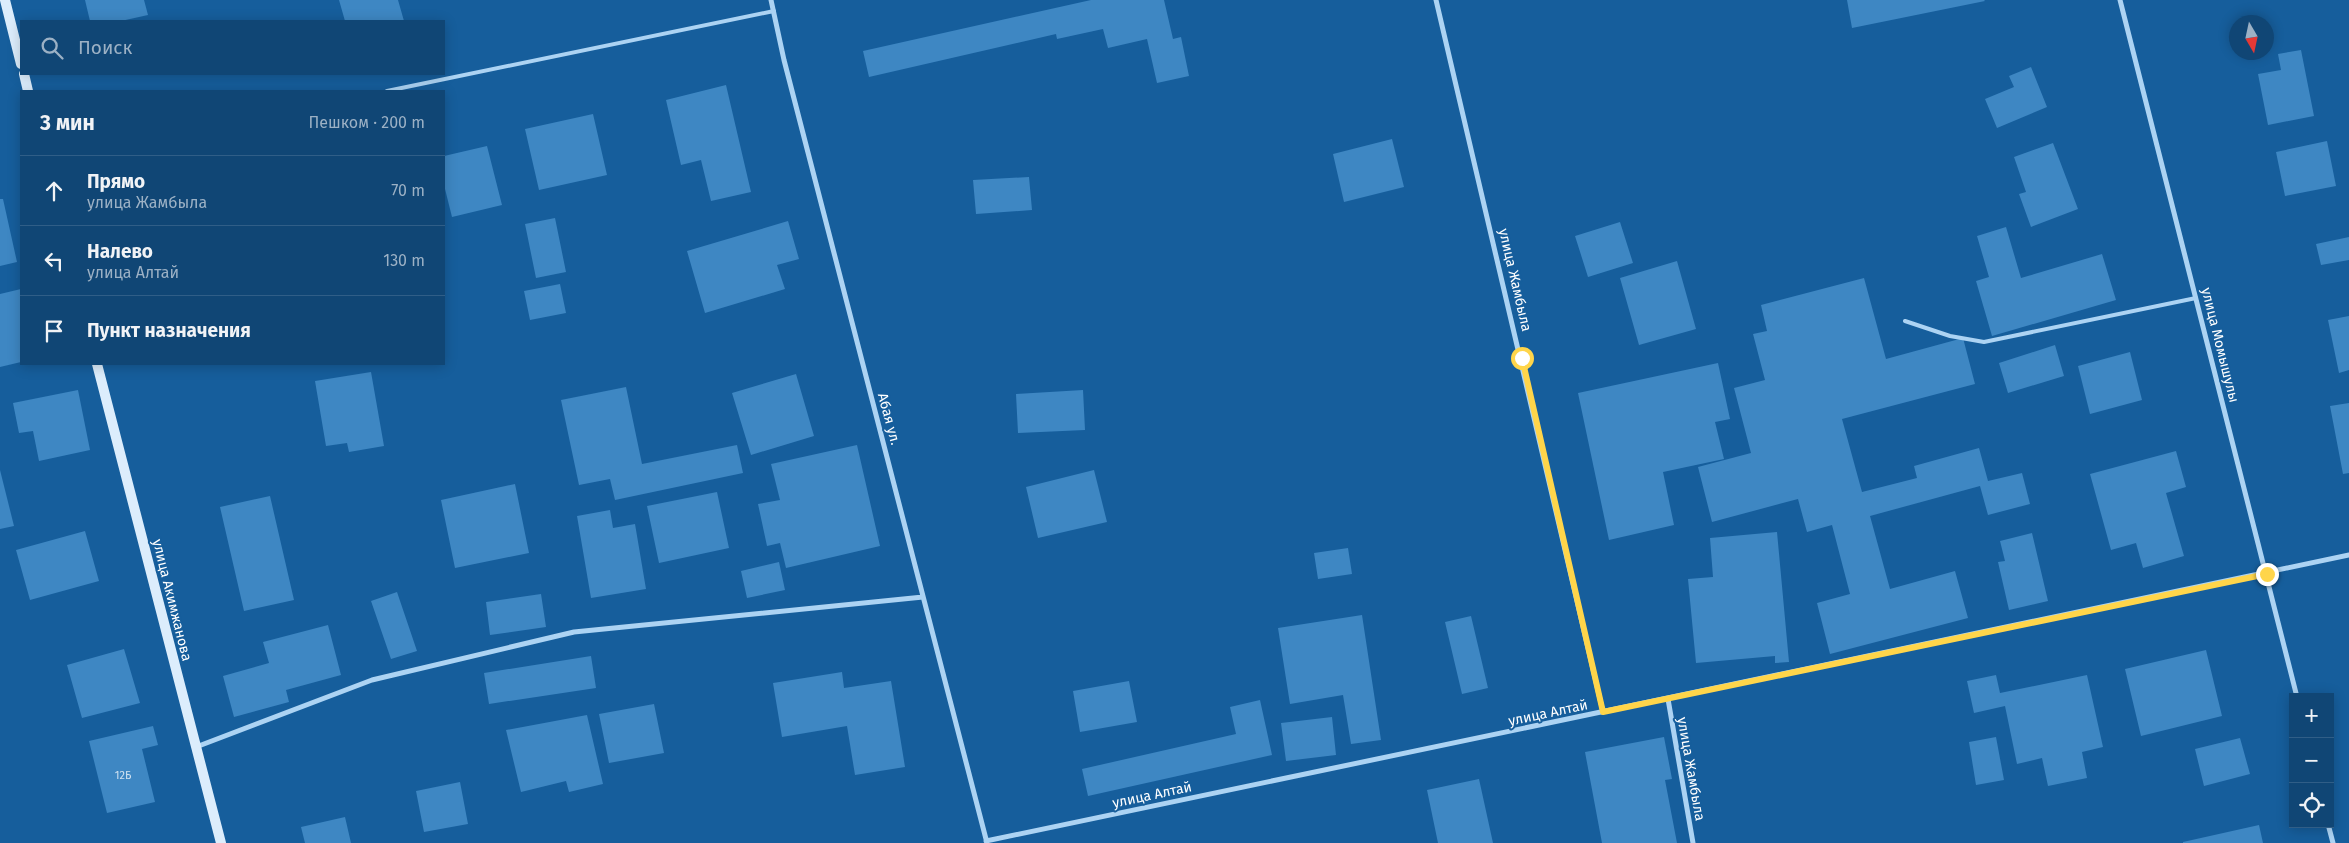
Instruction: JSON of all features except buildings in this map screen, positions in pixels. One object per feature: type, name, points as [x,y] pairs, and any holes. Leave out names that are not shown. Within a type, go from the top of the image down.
[{"type":"street","points":[[5,0],[20,60]]},
{"type":"street","name":"Абая ул.","points":[[771,0],[784,60],[986,842]]},
{"type":"street","name":"улица Жамбыла","points":[[1436,0],[1603,712]]},
{"type":"street","name":"улица Момышулы","points":[[2120,0],[2296,693]]},
{"type":"street","points":[[24,75],[28,90]]},
{"type":"street","name":"улица Акимжанова","points":[[98,365],[221,843]]},
{"type":"street","name":"улица Алтай","points":[[986,842],[2267,574],[2349,555]]},
{"type":"street","points":[[196,748],[372,680],[574,632],[923,597]]},
{"type":"street","name":"улица Жамбыла","points":[[1668,699],[1693,843]]},
{"type":"street","points":[[2329,828],[2333,843]]},
{"type":"lane","points":[[392,90],[774,11]]},
{"type":"lane","points":[[1905,321],[1950,336],[1984,342],[2196,298]]},
{"type":"route","points":[[1522,358],[1603,712],[2267,574]]}]
